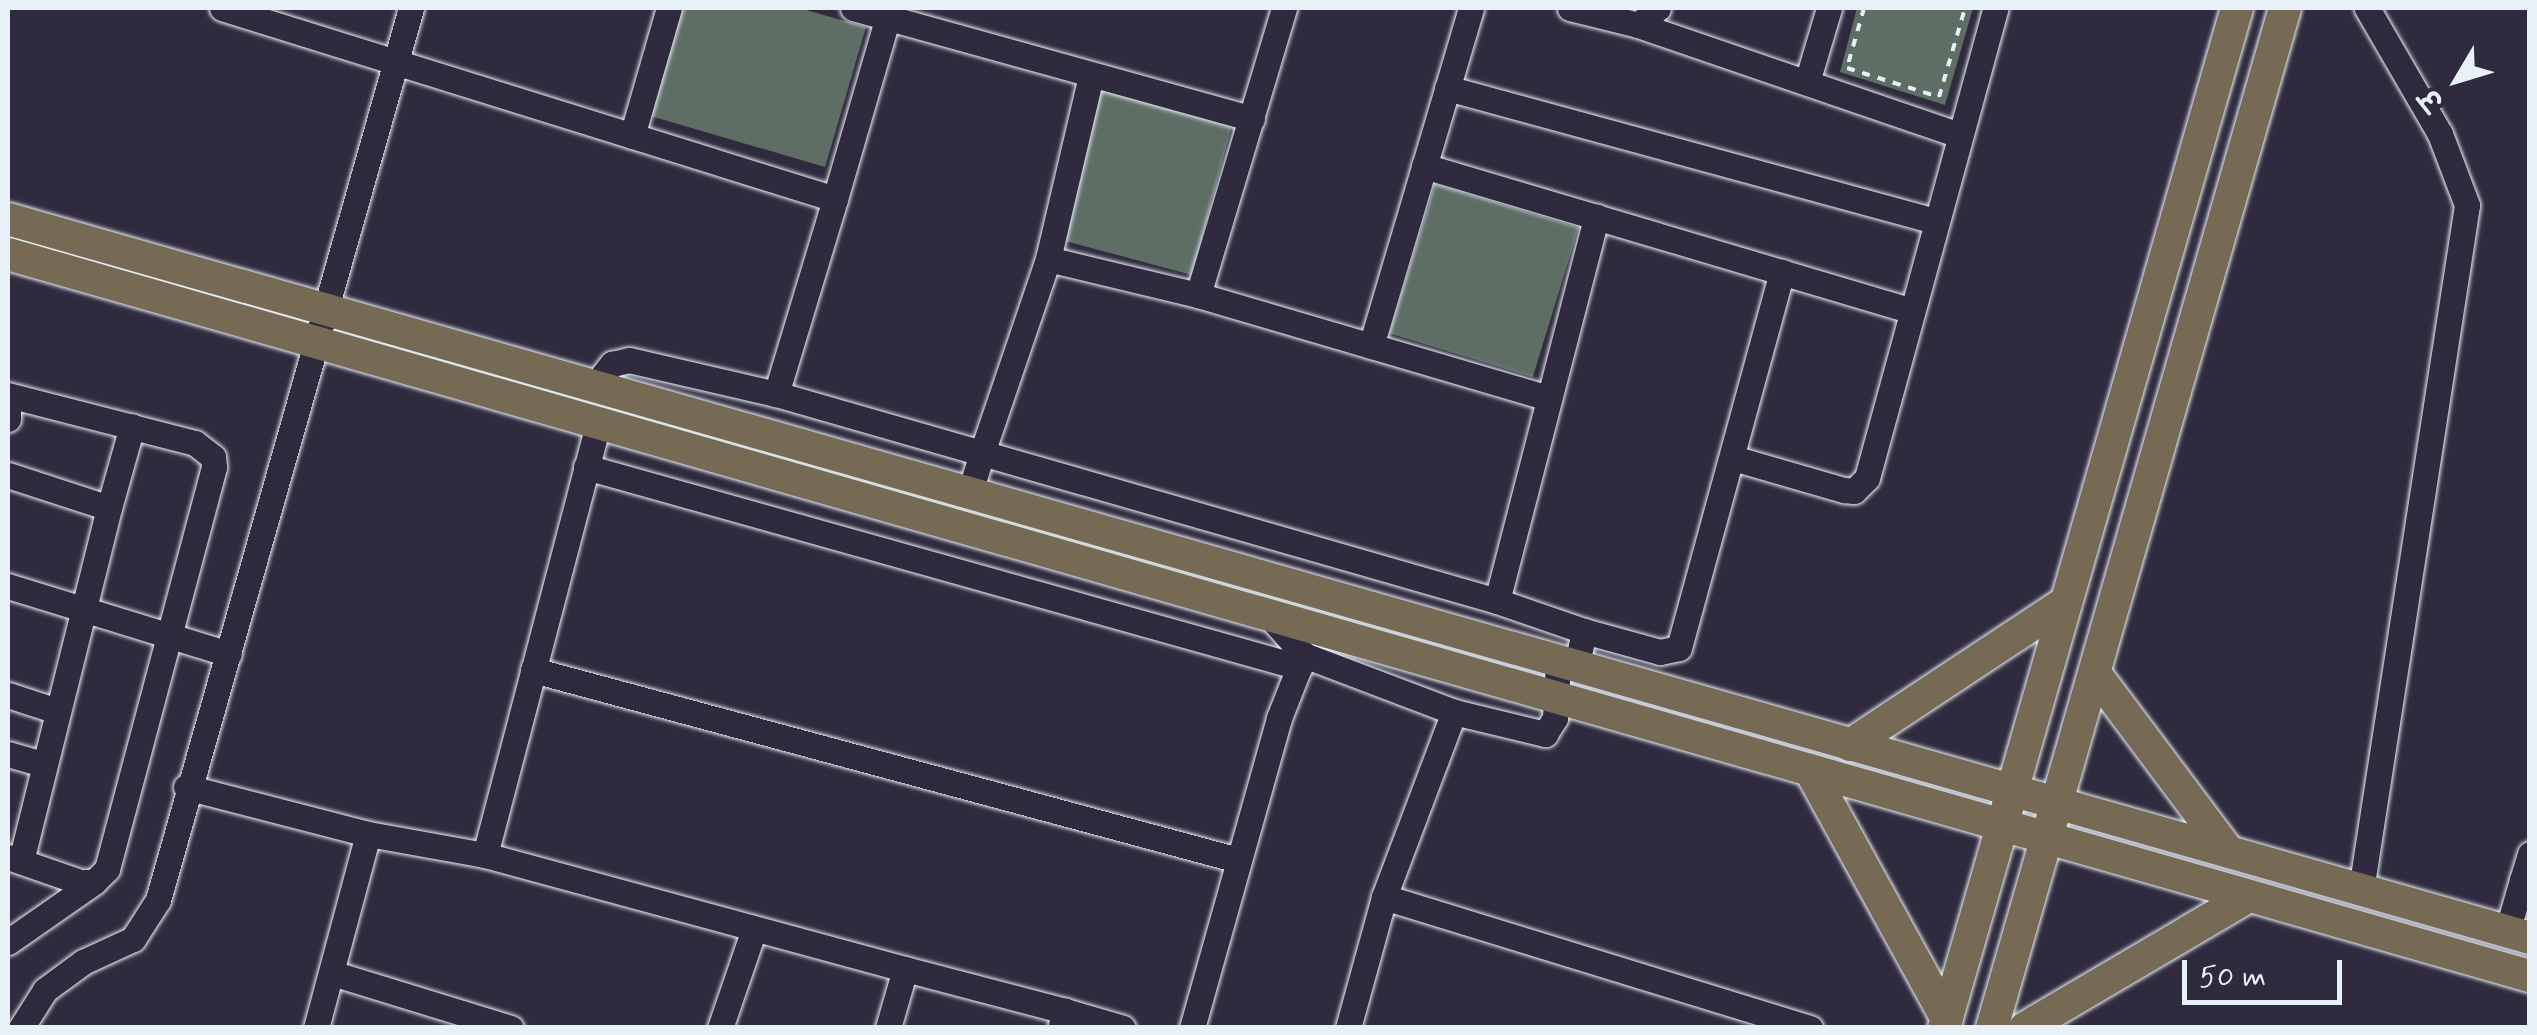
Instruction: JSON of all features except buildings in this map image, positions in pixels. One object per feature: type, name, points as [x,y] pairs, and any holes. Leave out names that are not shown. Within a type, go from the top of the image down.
[{"type":"main road","points":[[1945,1023],[2236,8]]},
{"type":"main road","points":[[1992,1028],[2097,676],[2285,8]]},
{"type":"main road","points":[[8,220],[2518,935]]},
{"type":"main road","points":[[8,254],[320,347],[2530,976]]},
{"type":"main road","points":[[1850,745],[2066,602]]},
{"type":"main road","points":[[2097,676],[2228,851]]},
{"type":"main road","points":[[1810,770],[1945,1023]]},
{"type":"main road","points":[[2025,1028],[2249,896]]},
{"type":"street","points":[[222,8],[394,66],[835,199]]},
{"type":"street","points":[[22,1028],[45,990],[83,962],[133,940],[149,922],[186,787],[320,347],[412,8]]},
{"type":"street","points":[[632,136],[668,8]]},
{"type":"street","points":[[853,8],[1252,119]]},
{"type":"street","points":[[1198,295],[1284,8]]},
{"type":"street","points":[[1371,346],[1470,8]]},
{"type":"street","points":[[1570,8],[1638,25],[1959,135]]},
{"type":"street","points":[[1638,25],[1658,8]]},
{"type":"street","points":[[1807,82],[1829,8]]},
{"type":"street","points":[[1733,458],[1844,490],[1862,485],[1996,8]]},
{"type":"street","points":[[2362,890],[2466,219],[2461,178],[2367,8]]},
{"type":"street","points":[[776,394],[888,17]]},
{"type":"street","points":[[969,495],[1048,259],[1090,76]]},
{"type":"street","points":[[1447,88],[1934,220]]},
{"type":"street","points":[[1424,166],[1909,310]]},
{"type":"street","points":[[1498,601],[1596,217]]},
{"type":"street","points":[[1048,259],[1198,295],[1549,398]]},
{"type":"street","points":[[593,388],[612,364],[629,360],[776,394],[1498,601],[1660,652],[1679,648],[1782,272]]},
{"type":"street","points":[[8,419],[8,397],[195,443],[213,456],[171,638],[110,859],[94,882],[8,942]]},
{"type":"street","points":[[94,882],[14,858],[132,426]]},
{"type":"street","points":[[485,855],[596,426]]},
{"type":"street","points":[[586,466],[1302,661],[1454,712],[1545,734],[1567,665],[1584,631]]},
{"type":"street","points":[[8,475],[110,508]]},
{"type":"street","points":[[8,586],[228,654]]},
{"type":"street","points":[[1272,619],[1302,661]]},
{"type":"street","points":[[1192,1028],[1238,860],[1302,661]]},
{"type":"street","points":[[533,670],[1238,860]]},
{"type":"street","points":[[8,695],[54,710]]},
{"type":"street","points":[[1348,1028],[1384,898],[1454,712]]},
{"type":"street","points":[[8,754],[42,764]]},
{"type":"street","points":[[186,787],[368,834],[485,855],[904,970],[1063,1019],[1123,1028]]},
{"type":"street","points":[[316,1028],[368,834]]},
{"type":"street","points":[[2518,935],[2530,854]]},
{"type":"street","points":[[1384,898],[1753,1019],[1810,1028]]},
{"type":"street","points":[[720,1028],[754,929]]},
{"type":"street","points":[[888,1028],[904,970]]},
{"type":"street","points":[[332,973],[473,1022],[511,1028]]},
{"type":"path","points":[[1864,8],[1847,68],[1939,97],[1964,8]]},
{"type":"green space","points":[[678,8],[799,8],[866,27],[825,167],[647,115]]},
{"type":"green space","points":[[1857,8],[1973,8],[1945,105],[1840,72]]},
{"type":"green space","points":[[1097,88],[1232,124],[1192,275],[1057,239]]},
{"type":"green space","points":[[1435,184],[1578,228],[1533,377],[1389,333]]}]
